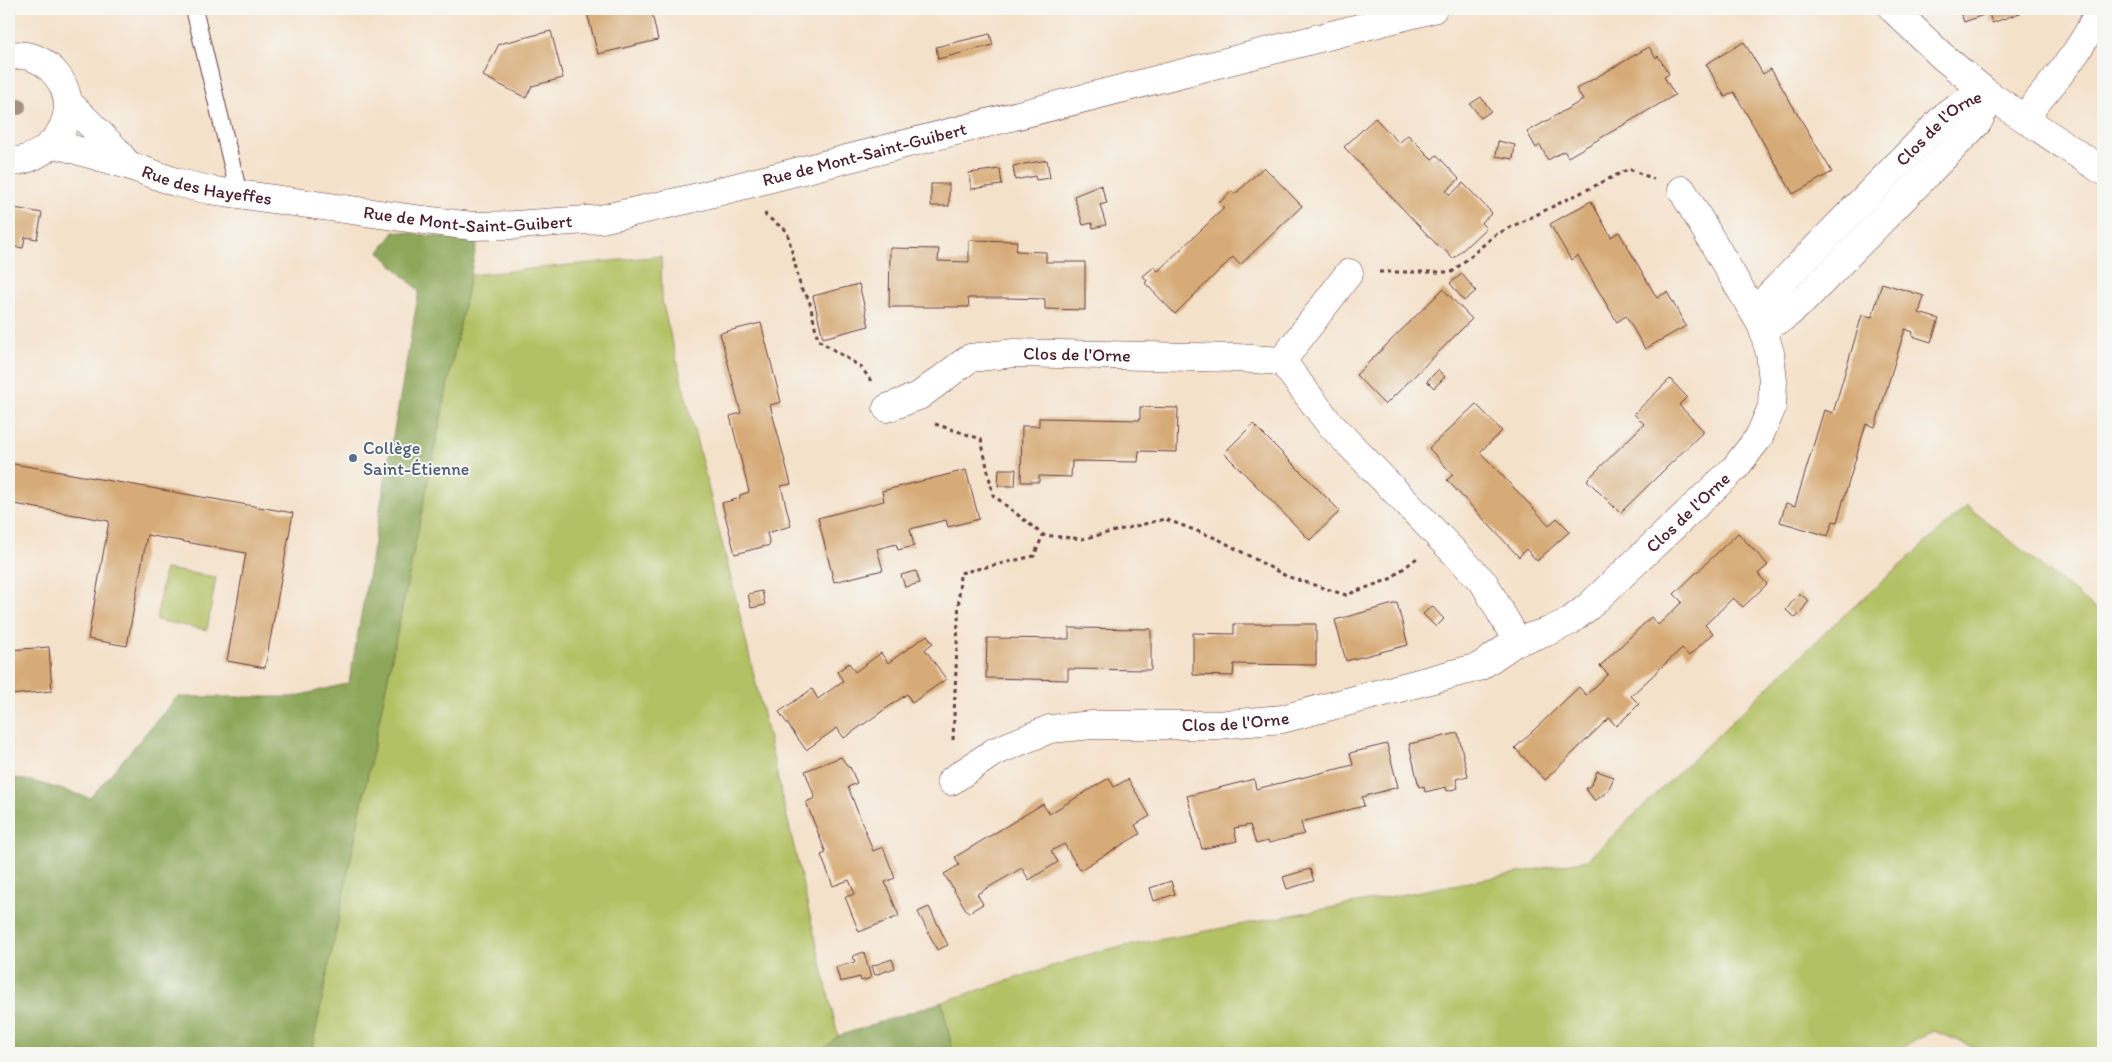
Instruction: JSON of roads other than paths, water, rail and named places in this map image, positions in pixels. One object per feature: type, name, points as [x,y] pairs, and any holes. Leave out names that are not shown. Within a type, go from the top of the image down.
[{"type":"street","name":"Rue de Mont-Saint-Guibert","points":[[288,202],[472,226],[601,219],[690,199],[1433,9]]},
{"type":"street","points":[[1893,9],[1942,56],[1988,94],[2025,117],[2067,149],[2103,171]]},
{"type":"street","points":[[2025,117],[2074,55],[2094,22],[2099,9]]},
{"type":"street","points":[[9,56],[16,55],[35,58],[46,64],[60,77],[68,94],[69,103],[65,122],[52,144],[30,158],[9,162]]},
{"type":"street","name":"Clos de l'Orne","points":[[1762,326],[1763,312],[1770,294],[1949,112],[1971,100],[1988,94]]},
{"type":"street","name":"Rue des Hayeffes","points":[[69,103],[115,149],[128,165]]},
{"type":"street","name":"Rue des Hayeffes","points":[[52,144],[128,165],[176,182],[288,202]]},
{"type":"street","name":"Clos de l'Orne","points":[[951,781],[994,752],[1050,729],[1093,725],[1218,725],[1282,719],[1479,667],[1517,640],[1547,632],[1570,622],[1735,468],[1759,437],[1772,407],[1773,380],[1770,353],[1762,326],[1682,190]]},
{"type":"street","points":[[1349,273],[1282,361],[1329,423],[1484,582],[1517,640]]},
{"type":"street","name":"Clos de l'Orne","points":[[887,408],[919,396],[970,358],[1014,353],[1238,358],[1282,361]]},
{"type":"lane","points":[[194,9],[239,194]]},
{"type":"place","name":"Collège Saint-Étienne","points":[[353,458]]}]
